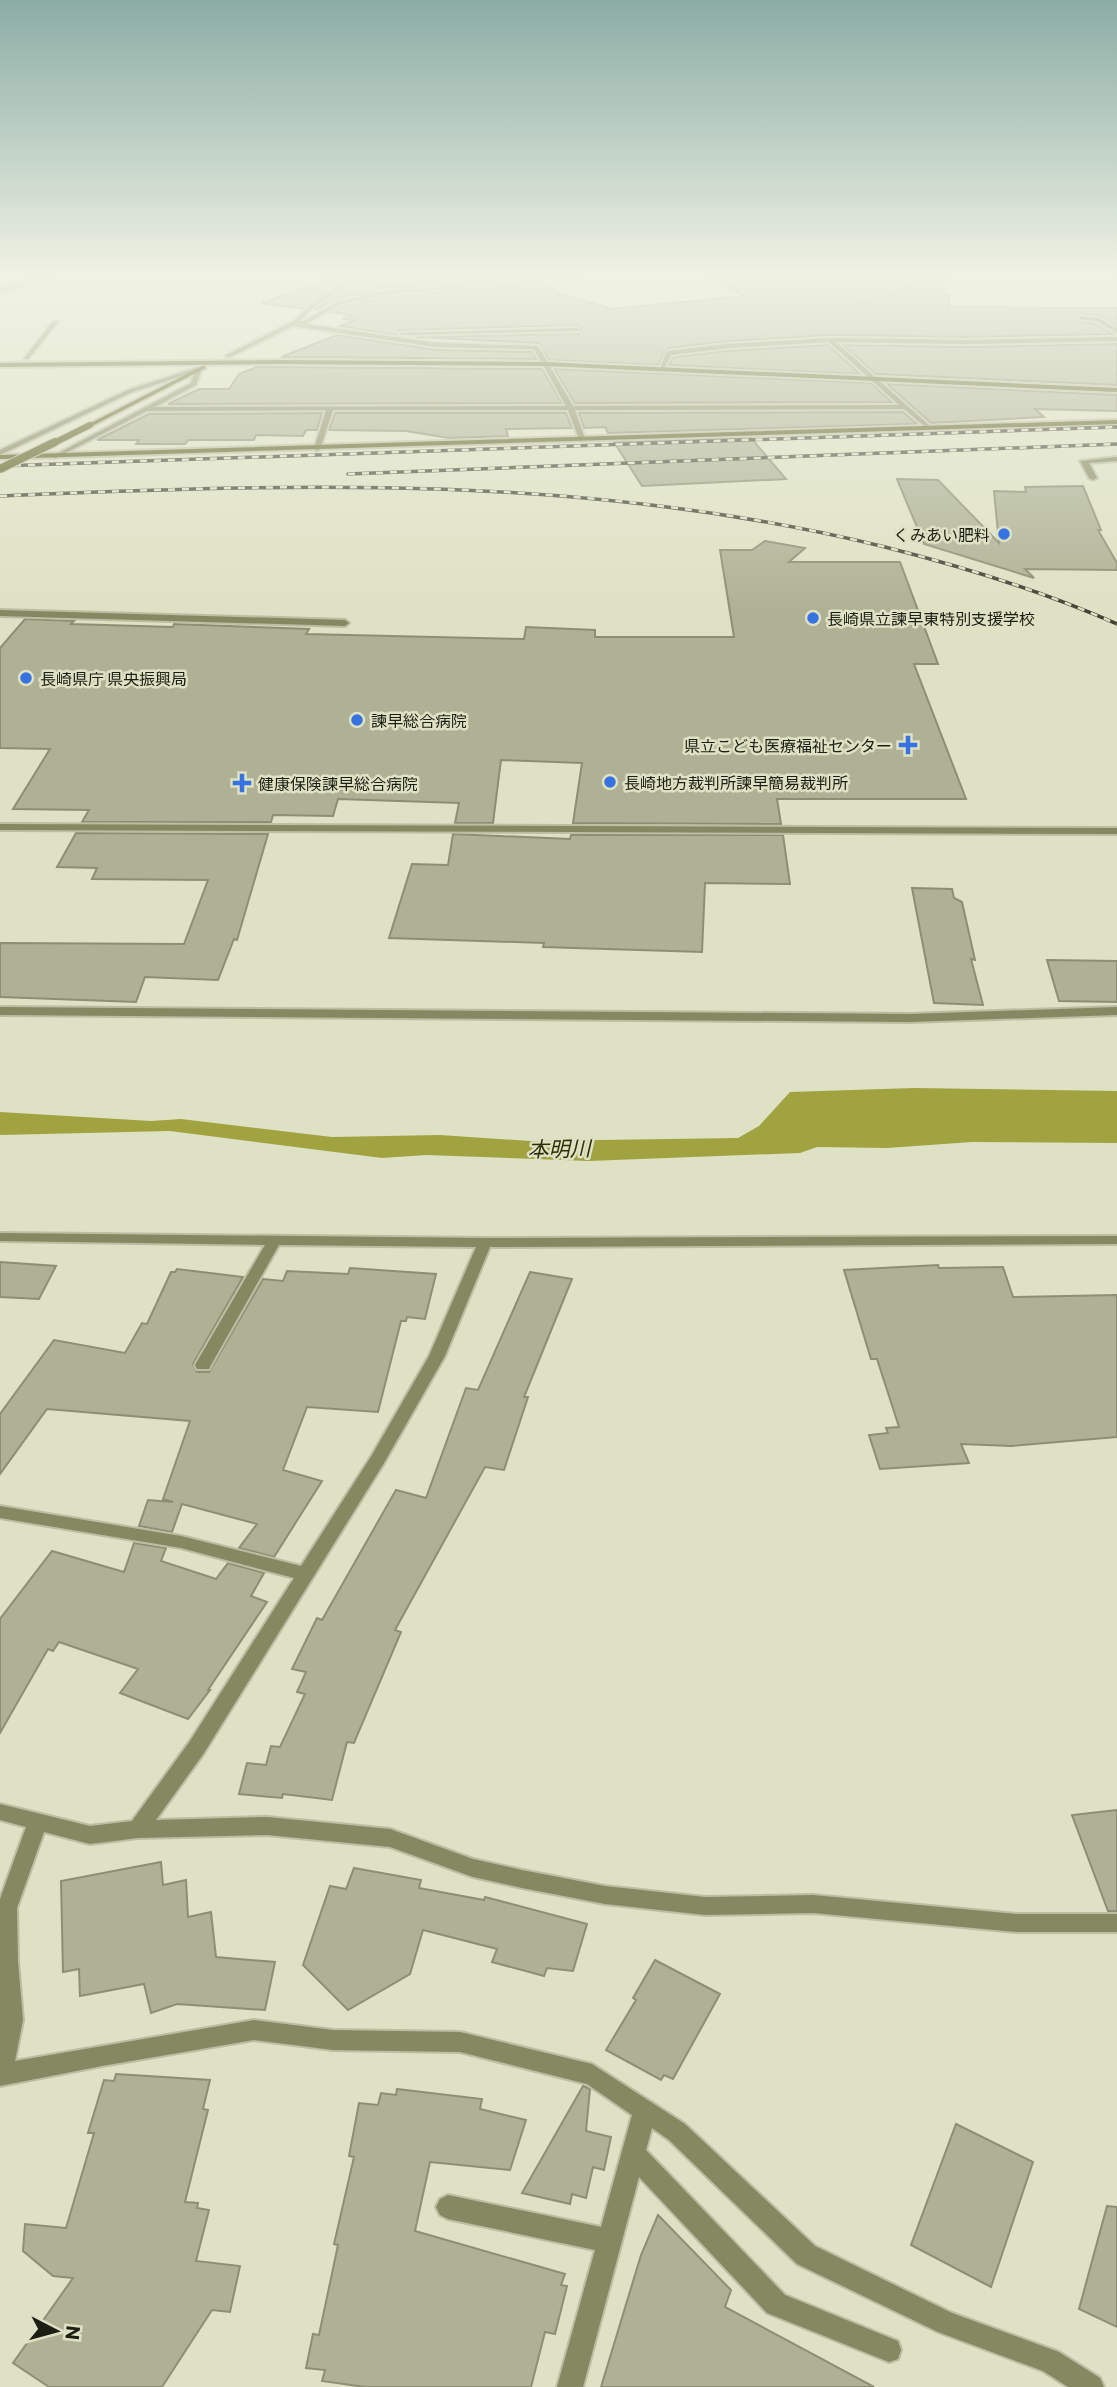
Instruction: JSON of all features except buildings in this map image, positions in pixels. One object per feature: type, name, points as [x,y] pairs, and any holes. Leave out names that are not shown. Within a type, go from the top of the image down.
[{"type":"street","points":[[0,455],[138,388]]},
{"type":"street","points":[[0,469],[161,388]]},
{"type":"street","points":[[54,457],[185,388]]},
{"type":"street","points":[[559,388],[571,409],[582,439]]},
{"type":"street","points":[[885,388],[929,428]]},
{"type":"street","points":[[1084,388],[1117,390]]},
{"type":"street","points":[[145,409],[906,407]]},
{"type":"street","points":[[317,449],[330,409]]},
{"type":"street","points":[[0,455],[54,457],[1117,422]]},
{"type":"street","points":[[1093,478],[1084,461],[1117,459]]},
{"type":"street","points":[[0,613],[345,623]]},
{"type":"street","points":[[0,827],[1117,831]]},
{"type":"street","points":[[0,1011],[911,1018],[1117,1011]]},
{"type":"street","points":[[0,1237],[485,1243],[1117,1240]]},
{"type":"street","points":[[203,1365],[275,1240]]},
{"type":"street","points":[[138,1829],[197,1746],[378,1459],[437,1356],[485,1243]]},
{"type":"street","points":[[0,1512],[181,1542],[305,1574]]},
{"type":"street","points":[[0,1812],[90,1835],[138,1829],[267,1826],[390,1838],[473,1868],[522,1879],[605,1895],[705,1906],[813,1904],[1016,1923],[1117,1923]]},
{"type":"street","points":[[38,1821],[7,1908],[7,1961],[12,2020],[1,2074],[254,2030],[332,2040],[460,2042],[592,2075],[677,2132],[806,2255],[947,2323],[1050,2361],[1091,2387]]},
{"type":"street","points":[[570,2387],[645,2110]]},
{"type":"street","points":[[633,2154],[776,2304],[889,2350]]},
{"type":"street","points":[[448,2207],[610,2241]]},
{"type":"water","name":"本明川","points":[[914,1088],[1117,1091],[1117,1143],[972,1142],[887,1148],[817,1147],[800,1153],[589,1161],[426,1155],[382,1158],[170,1131],[0,1135],[0,1112],[151,1121],[181,1119],[332,1137],[440,1135],[530,1141],[738,1138],[759,1126],[790,1092]]},
{"type":"railway","points":[[0,466],[1117,427]]},
{"type":"railway","points":[[348,474],[1117,444]]},
{"type":"railway","points":[[0,496],[334,487],[554,495],[664,506],[774,523],[885,547],[1002,581],[1117,624]]},
{"type":"place","name":"くみあい肥料","points":[[1004,534]]},
{"type":"place","name":"長崎県立諫早東特別支援学校","points":[[813,618]]},
{"type":"place","name":"長崎県庁 県央振興局","points":[[26,678]]},
{"type":"place","name":"諫早総合病院","points":[[357,720]]},
{"type":"place","name":"県立こども医療福祉センター","points":[[908,745]]},
{"type":"place","name":"長崎地方裁判所諫早簡易裁判所","points":[[610,782]]},
{"type":"place","name":"健康保険諫早総合病院","points":[[242,783]]}]
